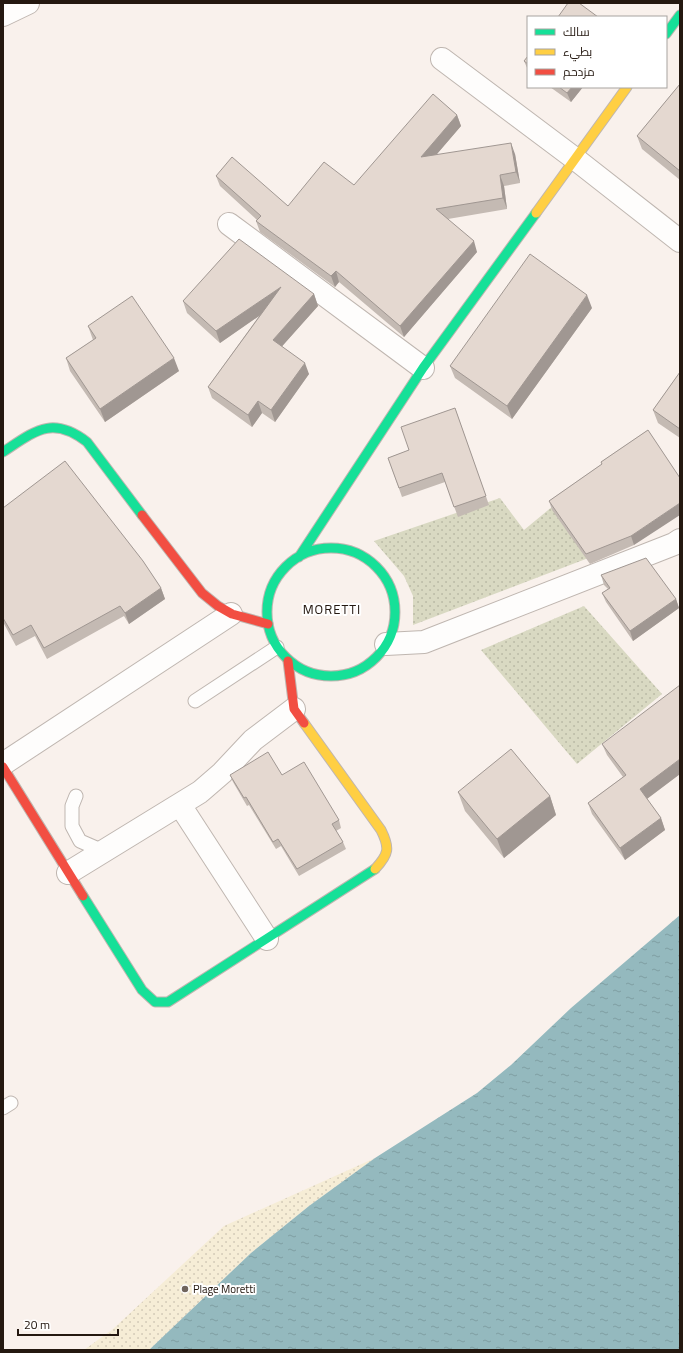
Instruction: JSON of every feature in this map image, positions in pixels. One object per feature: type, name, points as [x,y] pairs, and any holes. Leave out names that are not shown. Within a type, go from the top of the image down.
[{"type":"street","points":[[3,15],[28,3]]},
{"type":"street","points":[[667,33],[680,15]]},
{"type":"street","points":[[442,59],[574,158],[680,241]]},
{"type":"street","points":[[299,557],[319,550],[340,549],[360,555],[376,567],[388,584],[394,604],[394,625],[386,644],[375,659],[359,670],[341,675],[322,676],[304,670],[288,661],[274,643],[268,624],[267,605],[273,585],[284,569],[299,557],[423,368],[626,88]]},
{"type":"street","points":[[229,224],[423,368]]},
{"type":"street","points":[[3,452],[40,429],[53,426],[66,428],[77,433],[87,442],[202,593],[220,608],[231,614],[268,624]]},
{"type":"street","points":[[386,644],[424,642],[674,544],[680,540]]},
{"type":"street","points":[[231,614],[3,765],[68,873],[142,990],[155,1002],[168,1002],[373,871],[386,856],[387,842],[381,830],[294,709],[288,661]]},
{"type":"street","points":[[68,873],[103,850],[200,792],[222,773],[253,740],[294,709]]},
{"type":"street","points":[[180,805],[267,939]]},
{"type":"lane","points":[[195,701],[277,647]]},
{"type":"lane","points":[[76,796],[72,806],[72,826],[80,841],[103,850]]},
{"type":"green space","points":[[500,498],[524,530],[553,506],[591,557],[413,625],[413,596],[404,576],[374,541]]},
{"type":"green space","points":[[584,606],[662,694],[577,764],[481,650]]},
{"type":"sand","name":"Plage Moretti","points":[[375,1158],[309,1206],[251,1253],[149,1350],[84,1350],[113,1329],[224,1226]]},
{"type":"water","points":[[680,915],[680,1350],[149,1350],[251,1253],[309,1206],[375,1158],[477,1093],[511,1065],[571,1008]]},
{"type":"building","points":[[568,3],[579,3],[597,16],[559,16]]},
{"type":"building","points":[[680,84],[680,171],[637,136]]},
{"type":"building","points":[[560,88],[571,88],[567,93]]},
{"type":"building","points":[[433,94],[457,115],[421,157],[511,143],[516,172],[500,175],[503,198],[436,209],[474,241],[400,326],[336,271],[331,276],[256,221],[261,216],[216,176],[232,157],[288,206],[324,162],[354,185]]},
{"type":"building","points":[[239,239],[314,294],[273,340],[305,363],[271,410],[258,401],[248,415],[208,387],[281,287],[216,331],[183,301]]},
{"type":"building","points":[[530,254],[587,295],[507,406],[450,366]]},
{"type":"building","points":[[132,296],[174,358],[100,409],[66,358],[96,338],[88,326]]},
{"type":"building","points":[[680,372],[680,429],[653,410]]},
{"type":"building","points":[[455,408],[486,496],[454,507],[442,473],[399,488],[388,458],[409,450],[401,427]]},
{"type":"building","points":[[648,430],[680,478],[680,503],[631,536],[586,554],[549,501],[602,464],[601,462]]},
{"type":"building","points":[[65,461],[143,561],[161,588],[125,613],[120,606],[44,648],[31,625],[13,635],[3,618],[3,508]]},
{"type":"building","points":[[646,558],[676,599],[630,631],[602,593],[610,588],[601,575]]},
{"type":"building","points":[[680,685],[680,759],[640,789],[661,818],[620,848],[588,803],[626,775],[602,744]]},
{"type":"building","points":[[511,749],[550,796],[497,839],[458,792]]},
{"type":"building","points":[[268,752],[282,775],[304,762],[339,820],[332,824],[343,842],[297,869],[278,839],[273,842],[246,797],[244,798],[230,775]]},
{"type":"traffic: fast","points":[[667,33],[680,15]]},
{"type":"traffic: fast","points":[[299,557],[423,368],[536,213]]},
{"type":"traffic: fast","points":[[3,452],[34,432],[53,428],[64,429],[87,442],[142,515]]},
{"type":"traffic: fast","points":[[331,548],[355,553],[376,567],[390,588],[395,612],[390,636],[376,657],[355,671],[331,676],[307,671],[286,657],[272,636],[267,612],[272,588],[286,567],[307,553],[331,548]]},
{"type":"traffic: fast","points":[[83,896],[142,990],[155,1002],[168,1002],[375,869]]},
{"type":"traffic: slow","points":[[536,213],[626,88]]},
{"type":"traffic: slow","points":[[304,723],[381,830],[386,842],[387,851],[375,869]]},
{"type":"traffic: jam","points":[[142,515],[202,593],[218,606],[232,614],[268,624]]},
{"type":"traffic: jam","points":[[288,661],[294,709],[304,723]]},
{"type":"traffic: jam","points":[[3,767],[83,896]]},
{"type":"place","name":"Plage Moretti","points":[[185,1289]]},
{"type":"district","name":"MORETTI","points":[[332,609]]}]
